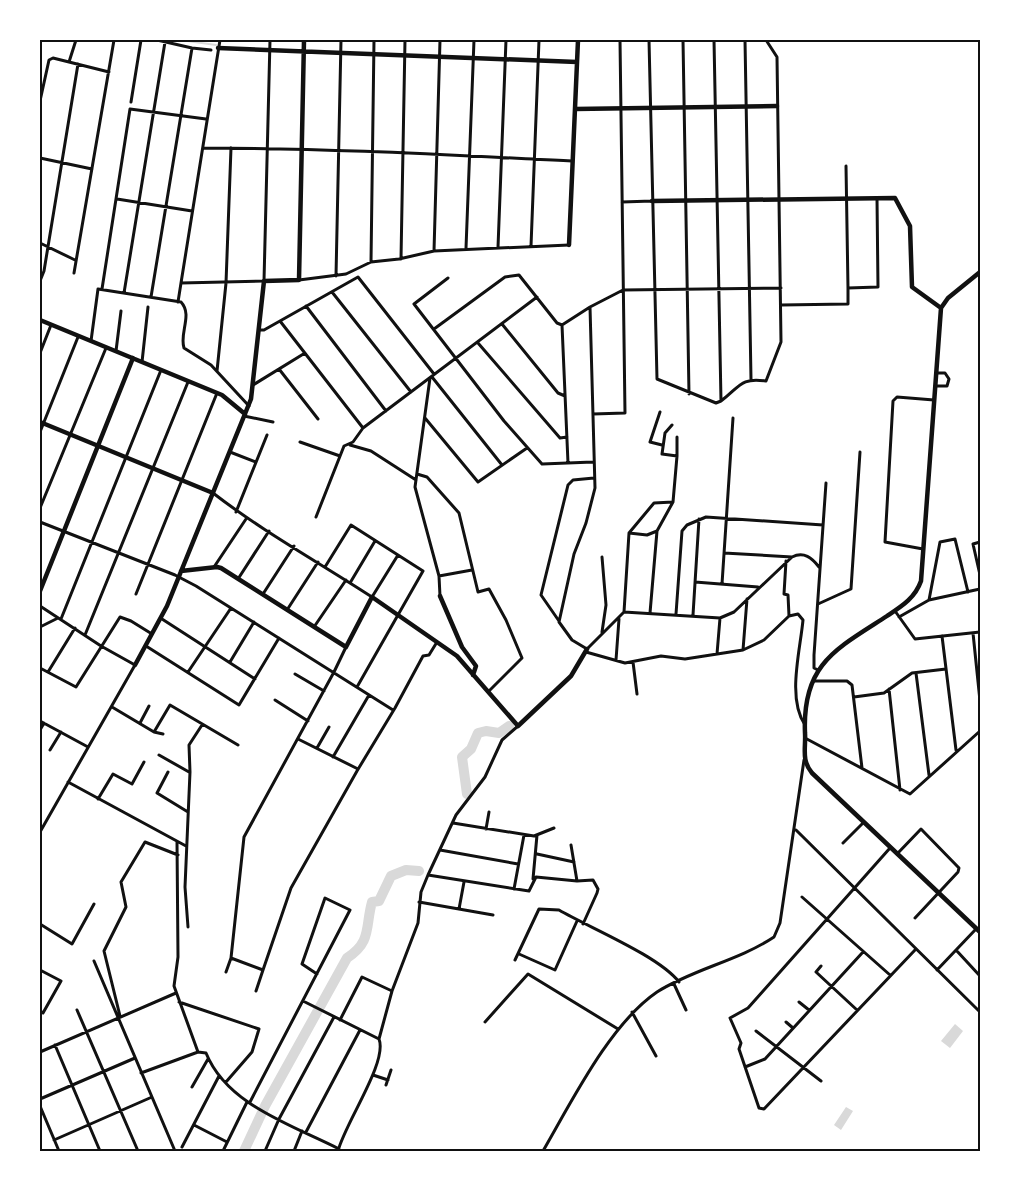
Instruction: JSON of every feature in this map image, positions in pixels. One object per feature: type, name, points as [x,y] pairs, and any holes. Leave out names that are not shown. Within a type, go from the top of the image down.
[{"type":"street","points":[[69,62],[76,40]]},
{"type":"street","points":[[74,273],[114,40]]},
{"type":"street","points":[[131,102],[141,40]]},
{"type":"street","points":[[157,40],[192,48],[212,50]]},
{"type":"street","points":[[178,302],[220,40]]},
{"type":"street","points":[[40,832],[162,619],[248,406],[253,385],[264,281],[270,40]]},
{"type":"street","points":[[299,280],[304,40]]},
{"type":"street","points":[[336,276],[341,40]]},
{"type":"street","points":[[371,262],[374,40]]},
{"type":"street","points":[[401,259],[406,40]]},
{"type":"street","points":[[434,251],[440,40]]},
{"type":"street","points":[[466,248],[474,40]]},
{"type":"street","points":[[498,247],[506,40]]},
{"type":"street","points":[[531,246],[539,40]]},
{"type":"street","points":[[181,283],[299,280],[346,274],[371,262],[401,259],[434,251],[466,248],[569,245],[578,40]]},
{"type":"street","points":[[592,414],[625,412],[620,40]]},
{"type":"street","points":[[649,40],[657,379],[716,403],[721,401],[741,383],[751,379],[766,381],[781,342],[777,57],[766,40]]},
{"type":"street","points":[[683,40],[690,394]]},
{"type":"street","points":[[714,40],[721,401]]},
{"type":"street","points":[[746,40],[751,379]]},
{"type":"street","points":[[124,293],[165,42]]},
{"type":"street","points":[[151,297],[192,48]]},
{"type":"street","points":[[218,48],[577,62]]},
{"type":"street","points":[[40,101],[49,60],[53,58],[109,72]]},
{"type":"street","points":[[40,281],[78,64]]},
{"type":"street","points":[[575,109],[777,106]]},
{"type":"street","points":[[102,289],[130,109],[206,119]]},
{"type":"street","points":[[203,148],[402,152],[470,158],[572,161]]},
{"type":"street","points":[[218,371],[226,282],[231,148]]},
{"type":"street","points":[[40,158],[92,169]]},
{"type":"street","points":[[781,304],[848,304],[846,166]]},
{"type":"street","points":[[622,202],[892,197],[897,200],[910,226],[912,287],[941,308]]},
{"type":"street","points":[[848,288],[878,287],[877,198]]},
{"type":"street","points":[[117,199],[192,211]]},
{"type":"street","points":[[40,243],[76,260]]},
{"type":"street","points":[[543,1151],[618,1029],[632,1012],[658,992],[774,937],[780,923],[796,830],[804,760],[808,696],[818,670],[831,654],[895,611],[917,591],[921,581],[924,549],[941,308],[948,298],[980,272]]},
{"type":"street","points":[[434,329],[506,277],[519,275],[558,323],[562,325]]},
{"type":"street","points":[[259,330],[280,321],[358,277],[502,466]]},
{"type":"street","points":[[448,278],[414,304],[456,358],[527,448],[542,464],[593,462]]},
{"type":"street","points":[[562,325],[590,307],[623,290],[780,288]]},
{"type":"street","points":[[91,342],[98,289],[178,302],[186,307],[187,312],[182,342],[184,348],[218,371],[248,406]]},
{"type":"street","points":[[332,292],[411,392]]},
{"type":"street","points":[[350,445],[363,428],[538,297]]},
{"type":"street","points":[[306,306],[386,411]]},
{"type":"street","points":[[142,362],[148,307]]},
{"type":"street","points":[[559,622],[574,554],[586,523],[595,488],[590,307]]},
{"type":"street","points":[[116,352],[121,311]]},
{"type":"street","points":[[40,320],[230,399],[244,415],[273,422]]},
{"type":"street","points":[[280,321],[363,428]]},
{"type":"street","points":[[502,324],[558,393],[565,396]]},
{"type":"street","points":[[40,353],[51,325]]},
{"type":"street","points":[[562,325],[568,463]]},
{"type":"street","points":[[40,432],[42,422],[78,337]]},
{"type":"street","points":[[478,343],[560,438],[567,437]]},
{"type":"street","points":[[40,508],[106,348]]},
{"type":"street","points":[[253,385],[304,353]]},
{"type":"street","points":[[40,591],[133,358]]},
{"type":"street","points":[[280,369],[318,419]]},
{"type":"street","points":[[40,627],[60,618],[161,370]]},
{"type":"street","points":[[935,386],[947,386],[950,379],[945,373],[936,373]]},
{"type":"street","points":[[432,376],[415,487],[439,576],[440,596],[462,647],[476,666],[473,675]]},
{"type":"street","points":[[85,635],[188,382]]},
{"type":"street","points":[[136,594],[217,393]]},
{"type":"street","points":[[924,549],[884,542],[893,401],[896,397],[934,400]]},
{"type":"street","points":[[660,412],[650,442],[662,445]]},
{"type":"street","points":[[425,418],[478,482],[527,448]]},
{"type":"street","points":[[722,584],[733,418]]},
{"type":"street","points":[[42,422],[213,493],[246,519],[294,546],[398,613],[457,656],[518,726]]},
{"type":"street","points":[[672,425],[665,432],[662,454],[677,456]]},
{"type":"street","points":[[236,512],[267,435]]},
{"type":"street","points":[[650,613],[657,531],[673,502],[677,437]]},
{"type":"street","points":[[300,442],[340,456]]},
{"type":"street","points":[[316,517],[344,446],[350,445],[371,451],[416,480]]},
{"type":"street","points":[[230,452],[256,462]]},
{"type":"street","points":[[818,604],[851,589],[860,452]]},
{"type":"street","points":[[417,474],[427,477],[459,513],[478,592],[488,589],[506,620],[522,658],[488,692]]},
{"type":"street","points":[[594,478],[573,480],[568,485],[541,595],[572,640],[586,650],[616,660],[633,662],[661,656],[686,659],[743,650],[764,640],[790,616],[798,614],[803,620],[794,689],[800,718],[805,725]]},
{"type":"street","points":[[818,670],[814,668],[819,567],[826,484]]},
{"type":"street","points":[[141,1073],[198,1052],[206,1053],[219,1076],[248,1102],[338,1150],[348,1121],[373,1076],[381,1046],[379,1039],[392,991],[418,922],[420,902],[428,876],[456,815],[486,777],[502,740],[570,676],[586,650],[624,612],[629,533],[654,503],[673,502]]},
{"type":"street","points":[[676,614],[682,531],[687,525],[706,517],[822,525]]},
{"type":"street","points":[[214,567],[246,519]]},
{"type":"street","points":[[693,615],[699,519]]},
{"type":"street","points":[[40,522],[179,577],[394,710]]},
{"type":"street","points":[[326,567],[351,525],[423,571],[357,687]]},
{"type":"street","points":[[238,579],[269,531]]},
{"type":"street","points":[[629,533],[647,534],[657,531]]},
{"type":"street","points":[[929,600],[940,542],[956,539],[968,592]]},
{"type":"street","points":[[314,627],[348,582],[375,541]]},
{"type":"street","points":[[980,542],[973,544],[980,573]]},
{"type":"street","points":[[262,595],[294,546]]},
{"type":"street","points":[[724,553],[792,557]]},
{"type":"street","points":[[624,612],[720,618],[734,612],[792,557],[798,554],[806,555],[812,558],[819,567]]},
{"type":"street","points":[[226,972],[231,958],[244,837],[324,691],[372,597],[398,555]]},
{"type":"street","points":[[602,558],[606,605],[602,633]]},
{"type":"street","points":[[786,561],[784,594],[788,595],[790,616]]},
{"type":"street","points":[[287,610],[318,562]]},
{"type":"street","points":[[181,572],[214,567],[221,568],[346,646]]},
{"type":"street","points":[[439,576],[472,570]]},
{"type":"street","points":[[695,582],[759,587]]},
{"type":"street","points":[[899,617],[929,600],[980,589]]},
{"type":"street","points":[[743,650],[747,599]]},
{"type":"street","points":[[40,606],[101,646],[135,665]]},
{"type":"street","points":[[188,672],[231,608]]},
{"type":"street","points":[[895,611],[915,640],[980,632]]},
{"type":"street","points":[[40,668],[76,687],[122,616],[153,635]]},
{"type":"street","points":[[616,660],[619,617]]},
{"type":"street","points":[[717,654],[720,618]]},
{"type":"street","points":[[162,619],[255,679]]},
{"type":"street","points":[[230,662],[254,622]]},
{"type":"street","points":[[48,672],[75,628]]},
{"type":"street","points":[[973,633],[980,701]]},
{"type":"street","points":[[942,636],[956,750]]},
{"type":"street","points":[[146,646],[239,705],[280,638]]},
{"type":"street","points":[[256,991],[290,888],[394,710],[423,656],[429,655],[437,642]]},
{"type":"street","points":[[633,662],[637,694]]},
{"type":"street","points":[[854,697],[884,693],[912,673],[946,670]]},
{"type":"street","points":[[916,673],[929,776]]},
{"type":"street","points":[[295,674],[324,691]]},
{"type":"street","points":[[813,681],[847,681],[852,685],[862,768]]},
{"type":"street","points":[[888,689],[900,790]]},
{"type":"street","points":[[333,757],[369,695]]},
{"type":"street","points":[[275,700],[308,721]]},
{"type":"street","points":[[154,732],[170,705],[238,745]]},
{"type":"street","points":[[140,723],[149,706]]},
{"type":"street","points":[[112,707],[154,732],[163,734]]},
{"type":"street","points":[[40,720],[88,747]]},
{"type":"street","points":[[40,730],[44,723]]},
{"type":"street","points":[[188,927],[185,887],[190,772],[188,745],[202,725]]},
{"type":"street","points":[[317,748],[329,727]]},
{"type":"street","points":[[805,738],[900,790],[912,794],[956,750],[980,730]]},
{"type":"street","points":[[50,750],[61,732]]},
{"type":"street","points":[[298,739],[358,770]]},
{"type":"street","points":[[159,755],[190,772]]},
{"type":"street","points":[[804,760],[812,773],[978,931],[937,970]]},
{"type":"street","points":[[98,799],[113,774],[132,784],[144,762]]},
{"type":"street","points":[[168,772],[157,793],[188,812]]},
{"type":"street","points":[[68,782],[186,846]]},
{"type":"street","points":[[486,829],[489,812]]},
{"type":"street","points":[[843,843],[864,822]]},
{"type":"street","points":[[453,823],[524,835],[537,835],[554,828]]},
{"type":"street","points":[[897,854],[921,829],[959,868],[958,872],[939,894],[915,918]]},
{"type":"street","points":[[796,830],[915,950],[980,1012]]},
{"type":"street","points":[[514,889],[524,835]]},
{"type":"street","points":[[428,876],[529,891],[537,854],[537,835]]},
{"type":"street","points":[[118,1016],[104,951],[126,907],[121,882],[145,842],[178,855]]},
{"type":"street","points":[[177,842],[178,957],[173,980],[179,1002],[198,1052]]},
{"type":"street","points":[[571,845],[577,881]]},
{"type":"street","points":[[890,848],[748,1008],[730,1018],[741,1043],[739,1049],[759,1108],[764,1109],[805,1068],[915,950]]},
{"type":"street","points":[[440,850],[518,864]]},
{"type":"street","points":[[537,854],[574,862]]},
{"type":"street","points":[[533,879],[536,877],[577,881],[593,880],[598,889],[583,924]]},
{"type":"street","points":[[459,909],[464,882]]},
{"type":"street","points":[[802,897],[890,975]]},
{"type":"street","points":[[223,1151],[303,1001],[317,974],[350,910],[325,898],[302,964],[317,974]]},
{"type":"street","points":[[420,902],[493,915]]},
{"type":"street","points":[[40,924],[72,944],[94,904]]},
{"type":"street","points":[[515,960],[538,909],[559,910],[644,956],[675,976],[679,982]]},
{"type":"street","points":[[519,954],[555,970],[577,921]]},
{"type":"street","points":[[956,950],[980,976]]},
{"type":"street","points":[[745,1067],[765,1059],[864,952]]},
{"type":"street","points":[[231,958],[263,970]]},
{"type":"street","points":[[94,961],[175,1151]]},
{"type":"street","points":[[821,966],[816,972],[858,1010]]},
{"type":"street","points":[[40,970],[61,981],[42,1013],[40,1011]]},
{"type":"street","points":[[485,1022],[528,974],[618,1029]]},
{"type":"street","points":[[340,1020],[362,977],[392,991]]},
{"type":"street","points":[[674,984],[686,1010]]},
{"type":"street","points":[[40,1052],[118,1016],[176,993]]},
{"type":"street","points":[[303,1001],[379,1039]]},
{"type":"street","points":[[179,1002],[259,1029],[252,1052],[226,1082]]},
{"type":"street","points":[[800,1002],[809,1010]]},
{"type":"street","points":[[77,1010],[102,1072],[121,1110],[138,1151]]},
{"type":"street","points":[[632,1012],[656,1056]]},
{"type":"street","points":[[265,1151],[279,1119],[334,1017]]},
{"type":"street","points":[[786,1022],[793,1028]]},
{"type":"street","points":[[294,1151],[360,1030]]},
{"type":"street","points":[[756,1031],[821,1081]]},
{"type":"street","points":[[55,1045],[100,1151]]},
{"type":"street","points":[[40,1099],[135,1058]]},
{"type":"street","points":[[192,1087],[208,1059]]},
{"type":"street","points":[[386,1085],[391,1070]]},
{"type":"street","points":[[182,1147],[219,1076]]},
{"type":"street","points":[[373,1076],[388,1080]]},
{"type":"street","points":[[54,1140],[152,1098]]},
{"type":"street","points":[[40,1106],[59,1151]]},
{"type":"street","points":[[194,1125],[227,1142]]},
{"type":"shaded area","points":[[955,1024],[963,1031],[950,1048],[941,1041]]},
{"type":"shaded area","points":[[846,1107],[853,1111],[841,1130],[834,1125]]},
{"type":"waterway","points":[[180,40],[216,45]]},
{"type":"waterway","points":[[467,794],[462,757],[471,749],[478,733],[486,731],[499,733],[509,726]]},
{"type":"waterway","points":[[244,1151],[265,1106],[347,958],[355,952],[364,940],[372,902],[379,901],[391,876],[406,870],[419,871]]}]
